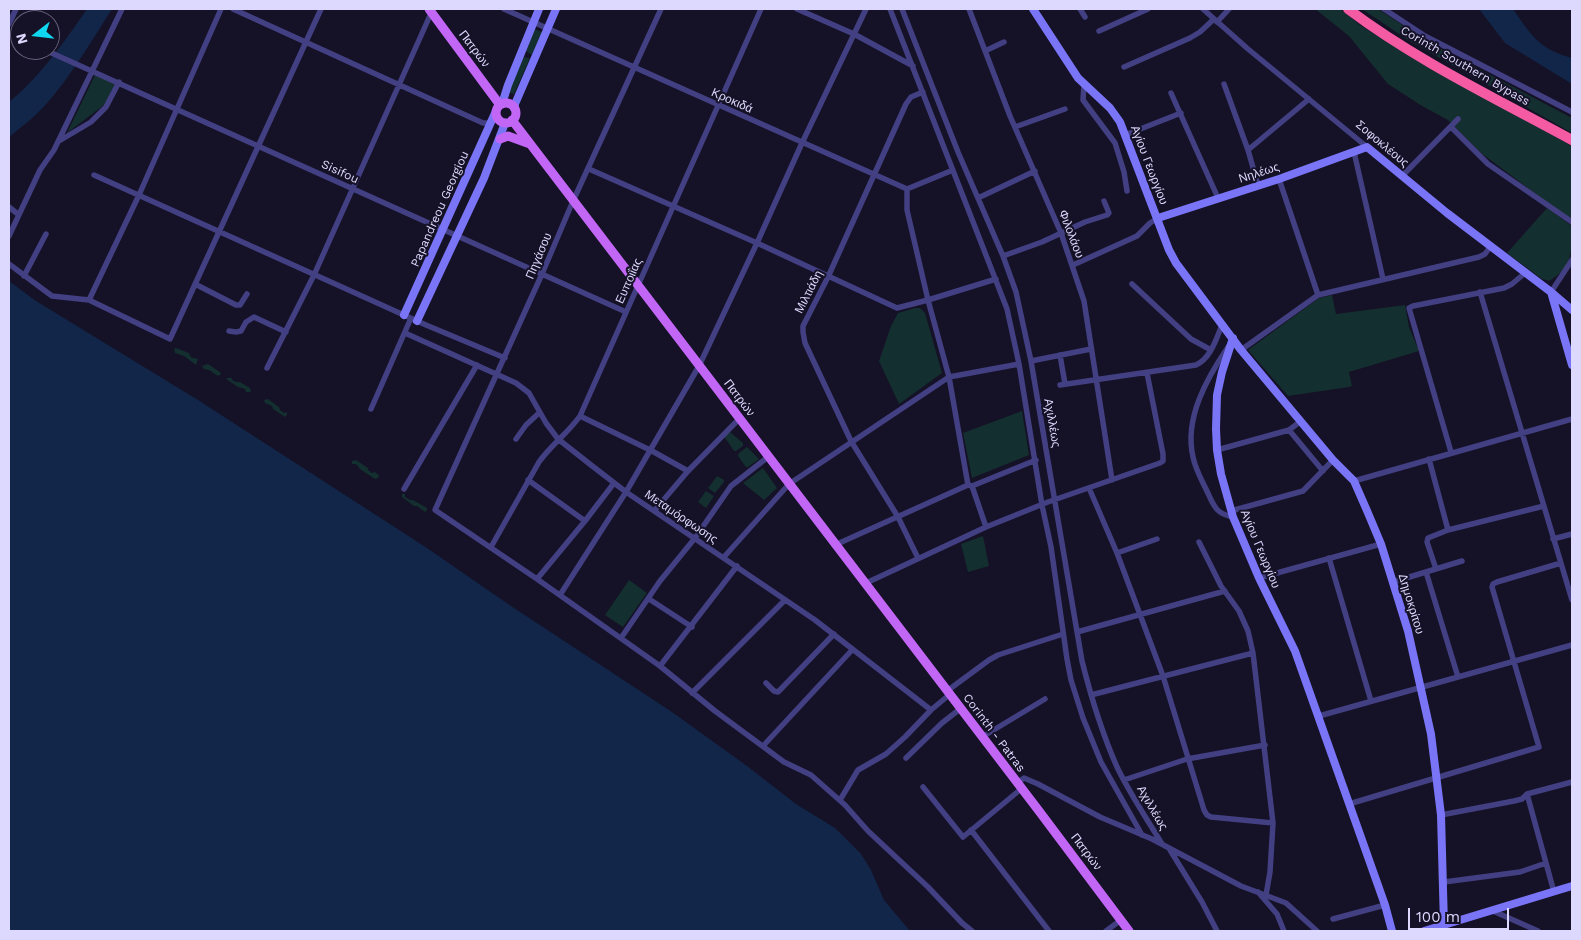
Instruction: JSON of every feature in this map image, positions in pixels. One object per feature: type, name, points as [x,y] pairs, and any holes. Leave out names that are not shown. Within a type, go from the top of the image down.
[{"type":"highway","name":"Corinth Southern Bypass","points":[[1348,9],[1427,60],[1572,140]]},
{"type":"main road","name":"Πατρών","points":[[431,10],[499,106]]},
{"type":"main road","points":[[508,103],[514,108],[515,115],[507,123],[497,117],[499,106],[508,103]]},
{"type":"main road","name":"Πατρών","points":[[507,123],[531,145],[948,693]]},
{"type":"main road","points":[[500,139],[508,136],[531,145]]},
{"type":"main road","name":"Corinth - Patras","points":[[948,693],[1021,788]]},
{"type":"main road","name":"Πατρών","points":[[1021,788],[1129,931]]},
{"type":"street","points":[[9,24],[16,9]]},
{"type":"street","points":[[9,236],[40,170],[53,153],[59,141],[122,9]]},
{"type":"street","points":[[89,300],[139,195],[221,9]]},
{"type":"street","points":[[233,9],[480,122],[507,123]]},
{"type":"street","points":[[9,264],[52,296],[89,300],[170,339],[322,9]]},
{"type":"street","name":"Κροκιδά","points":[[504,9],[907,189]]},
{"type":"street","name":"Papandreou Georgiou","points":[[371,409],[405,333],[443,230],[499,106],[539,9]]},
{"type":"street","points":[[514,108],[514,104],[556,9]]},
{"type":"street","name":"Πηγάσου","points":[[491,547],[434,510],[505,358],[661,9]]},
{"type":"street","name":"Ευποιΐας","points":[[491,547],[538,462],[580,416],[761,9]]},
{"type":"street","points":[[797,9],[854,34],[913,66]]},
{"type":"street","points":[[560,595],[652,451],[699,366],[866,9]]},
{"type":"street","name":"Αχιλλέως","points":[[890,9],[1010,318],[1036,460],[1071,680],[1090,736],[1114,788],[1142,835]]},
{"type":"street","name":"Αχιλλέως","points":[[902,9],[1003,256],[1018,298],[1031,361],[1082,661],[1105,736],[1124,780],[1162,844]]},
{"type":"street","name":"Φιλολάου","points":[[969,9],[1015,127],[1073,265],[1084,301],[1112,480]]},
{"type":"street","name":"Αγίου Γεωργίου","points":[[1033,9],[1078,78],[1116,114],[1176,264],[1234,338],[1222,372],[1217,395],[1216,429],[1217,450],[1232,514],[1259,578],[1295,651],[1385,905],[1392,931]]},
{"type":"street","points":[[1080,9],[1085,17]]},
{"type":"street","points":[[1099,31],[1148,9]]},
{"type":"street","name":"Σοφοκλέους","points":[[1203,9],[1446,214],[1551,292],[1572,310]]},
{"type":"street","points":[[1124,67],[1190,38],[1229,9]]},
{"type":"street","points":[[1384,9],[1426,36],[1572,112]]},
{"type":"street","points":[[267,368],[314,275],[400,84],[431,10]]},
{"type":"street","points":[[985,50],[1004,42]]},
{"type":"street","name":"Sisifou","points":[[60,57],[626,312]]},
{"type":"street","points":[[59,141],[91,122],[106,107],[119,82]]},
{"type":"street","points":[[1224,84],[1248,150],[1258,185]]},
{"type":"street","points":[[1084,85],[1083,100],[1115,143],[1124,172],[1127,190]]},
{"type":"street","name":"Μιλτιάδη","points":[[918,558],[898,517],[851,441],[803,339],[803,326],[828,277],[906,104],[911,97],[923,92]]},
{"type":"street","points":[[1172,93],[1218,198]]},
{"type":"street","points":[[1248,150],[1309,99]]},
{"type":"street","points":[[1015,127],[1065,109]]},
{"type":"street","points":[[1125,135],[1181,112]]},
{"type":"street","points":[[1402,176],[1458,119]]},
{"type":"street","name":"Papandreou Georgiou","points":[[411,318],[458,235],[507,123]]},
{"type":"street","points":[[1451,127],[1488,164],[1572,222]]},
{"type":"street","name":"Νηλέως","points":[[1158,218],[1367,147]]},
{"type":"street","points":[[1354,152],[1383,279]]},
{"type":"street","points":[[589,168],[896,308],[996,279]]},
{"type":"street","points":[[953,170],[907,189],[907,210],[948,377],[970,486],[986,527]]},
{"type":"street","points":[[978,198],[1035,171]]},
{"type":"street","points":[[94,175],[314,275],[505,358]]},
{"type":"street","points":[[1279,178],[1318,295]]},
{"type":"street","points":[[1003,256],[1042,242],[1109,213],[1104,201]]},
{"type":"street","points":[[9,207],[19,215]]},
{"type":"street","points":[[1073,265],[1137,236],[1143,228],[1158,218]]},
{"type":"street","points":[[24,276],[46,234]]},
{"type":"street","points":[[1241,350],[1318,295],[1479,257],[1485,254],[1490,247]]},
{"type":"street","points":[[1572,260],[1551,292],[1572,365]]},
{"type":"street","points":[[1451,452],[1409,308],[1504,288],[1525,273]]},
{"type":"street","points":[[195,284],[236,305],[240,305],[247,294]]},
{"type":"street","points":[[1132,284],[1191,339],[1211,350]]},
{"type":"street","points":[[1480,292],[1572,600]]},
{"type":"street","points":[[230,331],[241,331],[246,322],[254,317],[286,332]]},
{"type":"street","points":[[1060,355],[1062,385],[1196,365],[1202,362],[1211,350],[1222,325]]},
{"type":"street","name":"Μεταμόρφωσης","points":[[405,333],[516,382],[526,389],[558,439],[626,492],[724,557],[834,634],[931,710]]},
{"type":"street","points":[[1234,338],[1214,368],[1201,394],[1193,421],[1192,457],[1198,474],[1215,508],[1221,514],[1232,514],[1303,491],[1334,460]]},
{"type":"street","name":"Δημοκρίτου","points":[[1234,338],[1241,350],[1354,481],[1381,544],[1408,631],[1431,734],[1438,777],[1441,815],[1444,925]]},
{"type":"street","points":[[1031,361],[1091,349]]},
{"type":"street","points":[[724,557],[789,484],[948,377],[1019,364]]},
{"type":"street","points":[[404,489],[477,365]]},
{"type":"street","points":[[864,584],[986,527],[1055,500],[1158,465],[1163,461],[1163,454],[1147,373]]},
{"type":"street","points":[[516,439],[540,413]]},
{"type":"street","points":[[580,416],[688,471]]},
{"type":"street","points":[[655,510],[688,471],[739,418]]},
{"type":"street","points":[[1354,481],[1572,419]]},
{"type":"street","points":[[1217,450],[1289,430],[1301,421]]},
{"type":"street","points":[[1289,430],[1323,471]]},
{"type":"street","points":[[620,638],[664,575],[695,538],[731,486],[768,457]]},
{"type":"street","points":[[1429,459],[1448,530]]},
{"type":"street","points":[[835,545],[970,486],[1036,460]]},
{"type":"street","points":[[528,480],[585,521]]},
{"type":"street","points":[[537,579],[614,483]]},
{"type":"street","points":[[1089,488],[1117,553],[1163,676],[1204,810],[1211,817],[1273,823]]},
{"type":"street","points":[[1436,569],[1427,539],[1448,530],[1544,506]]},
{"type":"street","points":[[1553,540],[1572,534]]},
{"type":"street","points":[[1117,553],[1157,539]]},
{"type":"street","points":[[1199,542],[1225,591],[1239,611],[1248,632],[1253,653],[1273,823],[1270,872],[1266,895]]},
{"type":"street","points":[[1259,578],[1381,544]]},
{"type":"street","points":[[491,547],[660,666],[692,693],[789,765],[811,775],[840,800],[868,831],[972,931]]},
{"type":"street","points":[[1329,558],[1371,701]]},
{"type":"street","points":[[1393,582],[1462,561]]},
{"type":"street","points":[[1349,804],[1540,747],[1492,590],[1493,584],[1561,563]]},
{"type":"street","points":[[660,666],[692,627],[737,566]]},
{"type":"street","points":[[1426,572],[1458,677]]},
{"type":"street","points":[[1077,632],[1225,591]]},
{"type":"street","points":[[649,599],[692,627]]},
{"type":"street","points":[[692,693],[785,600]]},
{"type":"street","points":[[766,683],[774,691],[778,692],[834,634]]},
{"type":"street","points":[[840,800],[858,770],[886,754],[905,738],[948,693],[989,660],[998,655],[1063,634]]},
{"type":"street","points":[[1319,716],[1572,645]]},
{"type":"street","points":[[763,746],[852,650]]},
{"type":"street","points":[[1091,695],[1253,653]]},
{"type":"street","points":[[982,737],[1045,699]]},
{"type":"street","points":[[906,758],[942,723],[960,709]]},
{"type":"street","points":[[1124,780],[1187,759],[1265,745]]},
{"type":"street","points":[[1021,788],[1024,778],[1030,780],[1100,817],[1162,844],[1241,886],[1290,906],[1317,931]]},
{"type":"street","points":[[923,787],[963,837],[1021,788],[1030,785],[1030,780]]},
{"type":"street","points":[[1441,815],[1522,799],[1527,794],[1572,782]]},
{"type":"street","points":[[1527,794],[1554,892]]},
{"type":"street","points":[[971,830],[1049,931]]},
{"type":"street","points":[[1169,848],[1202,902],[1217,931]]},
{"type":"street","points":[[1444,882],[1520,872],[1546,863]]},
{"type":"street","points":[[1424,931],[1572,886]]},
{"type":"street","points":[[1257,892],[1277,914],[1284,931]]},
{"type":"street","points":[[1333,918],[1385,905]]},
{"type":"street","points":[[1492,911],[1538,931]]},
{"type":"street","points":[[1106,931],[1120,920]]},
{"type":"green space","points":[[1315,9],[1340,9],[1360,25],[1409,56],[1572,146],[1572,219],[1481,153],[1448,120],[1388,84],[1349,36]]},
{"type":"green space","points":[[1362,9],[1378,9],[1430,43],[1572,118],[1572,133],[1408,40]]},
{"type":"green space","points":[[534,29],[542,32],[532,55],[526,51]]},
{"type":"green space","points":[[523,57],[530,58],[514,94],[508,92]]},
{"type":"green space","points":[[96,73],[114,82],[115,86],[104,105],[67,133]]},
{"type":"green space","points":[[1547,208],[1572,226],[1570,258],[1563,270],[1549,281],[1542,279],[1507,253]]},
{"type":"green space","points":[[1332,295],[1336,314],[1405,305],[1409,327],[1419,351],[1349,372],[1352,386],[1288,396],[1248,350],[1319,298]]},
{"type":"green space","points":[[920,308],[925,313],[942,373],[899,404],[879,361],[891,326],[898,313]]},
{"type":"green space","points":[[176,348],[198,359],[196,365],[184,356],[175,353],[174,349]]},
{"type":"green space","points":[[208,364],[221,374],[218,376],[204,369],[202,366]]},
{"type":"green space","points":[[226,379],[240,382],[250,388],[251,391],[246,392],[245,389]]},
{"type":"green space","points":[[268,399],[284,413],[287,412],[287,415],[285,417],[273,409],[272,406],[265,403],[264,400]]},
{"type":"green space","points":[[1022,411],[1029,455],[972,478],[963,433]]},
{"type":"green space","points":[[730,432],[743,443],[743,446],[736,451],[734,451],[725,438]]},
{"type":"green space","points":[[747,447],[759,459],[746,467],[738,456]]},
{"type":"green space","points":[[356,460],[372,473],[375,472],[379,475],[378,478],[375,479],[356,464],[352,464],[352,461]]},
{"type":"green space","points":[[763,468],[777,488],[764,500],[743,483]]},
{"type":"green space","points":[[717,476],[724,480],[724,482],[715,493],[708,488]]},
{"type":"green space","points":[[706,491],[714,496],[706,508],[698,502]]},
{"type":"green space","points":[[402,494],[427,508],[427,510],[425,512],[414,506],[402,497]]},
{"type":"green space","points":[[983,536],[989,566],[968,572],[961,544]]},
{"type":"green space","points":[[629,580],[647,593],[623,627],[605,615]]},
{"type":"water","points":[[87,9],[112,9],[74,68],[53,96],[42,109],[9,137],[9,102],[31,82],[49,60],[60,60],[60,46]]},
{"type":"water","points":[[1479,9],[1513,9],[1537,40],[1551,50],[1572,58],[1572,84],[1505,43]]},
{"type":"water","points":[[9,281],[36,301],[198,400],[427,548],[672,712],[796,804],[835,828],[861,854],[871,870],[884,900],[910,931],[9,931]]}]
